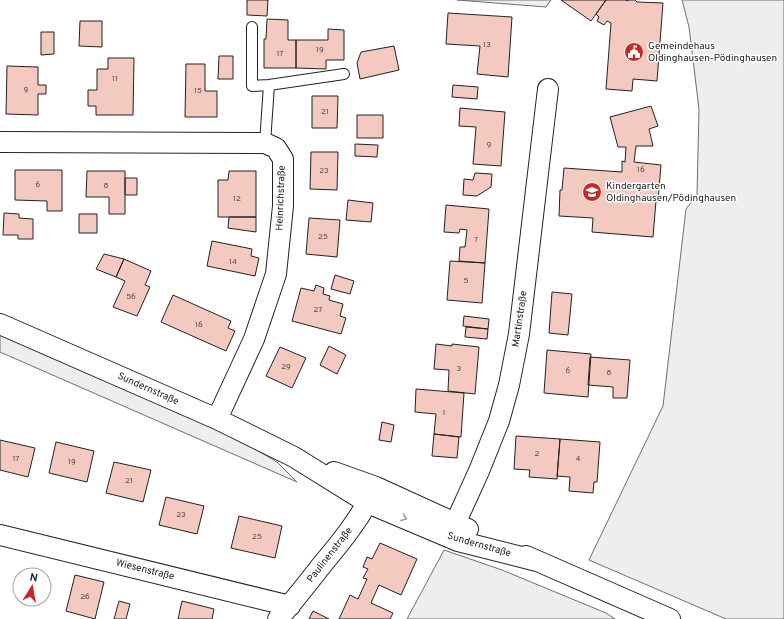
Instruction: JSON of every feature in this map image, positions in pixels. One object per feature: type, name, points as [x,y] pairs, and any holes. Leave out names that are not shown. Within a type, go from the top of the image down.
[{"type":"street","name":"Martinstraße","points":[[452,530],[479,471],[499,421],[509,385],[519,334],[548,89]]},
{"type":"street","points":[[0,142],[264,143]]},
{"type":"street","name":"Heinrichstraße","points":[[216,419],[254,338],[276,274],[283,206],[283,159],[276,148],[264,143]]},
{"type":"street","name":"Sundernstraße","points":[[0,324],[216,419],[372,495],[452,530],[538,561],[670,619]]},
{"type":"street","name":"Paulinenstraße","points":[[284,612],[351,530],[372,495]]},
{"type":"street","name":"Wiesenstraße","points":[[0,535],[284,612]]},
{"type":"lane","points":[[252,27],[252,86],[269,85],[344,74]]},
{"type":"lane","points":[[264,143],[269,85]]},
{"type":"shaded area","points":[[457,0],[551,0],[546,7]]},
{"type":"shaded area","points":[[682,0],[784,0],[784,619],[726,619],[589,560],[663,406],[686,209],[697,195],[699,109],[689,27]]},
{"type":"shaded area","points":[[0,334],[228,433],[277,462],[297,482],[0,352]]},
{"type":"shaded area","points":[[444,550],[502,570],[606,613],[615,619],[407,619]]},
{"type":"building","points":[[247,0],[268,0],[267,16],[247,15]]},
{"type":"building","points":[[561,0],[606,0],[591,21]]},
{"type":"building","name":"Gemeindehaus Oldinghausen-Pödinghausen","points":[[606,0],[635,0],[637,2],[663,3],[657,81],[633,79],[632,91],[606,89],[611,23],[607,21],[604,25],[597,21],[599,17],[596,14]]},
{"type":"building","points":[[448,13],[512,17],[508,77],[477,74],[480,46],[446,44]]},
{"type":"building","points":[[267,19],[288,20],[288,40],[296,40],[296,68],[264,68],[264,39],[266,39]]},
{"type":"building","points":[[80,21],[102,21],[102,47],[79,46]]},
{"type":"building","points":[[328,29],[344,30],[344,60],[326,60],[326,69],[296,68],[296,40],[328,40]]},
{"type":"building","points":[[41,32],[54,32],[54,54],[41,55]]},
{"type":"building","points":[[394,46],[399,70],[360,79],[357,63],[361,52]]},
{"type":"building","points":[[219,56],[233,56],[233,79],[218,79]]},
{"type":"building","points":[[108,58],[134,58],[133,115],[96,115],[96,106],[88,106],[88,90],[97,90],[97,69],[108,69]]},
{"type":"building","points":[[186,64],[205,64],[205,91],[217,91],[217,117],[185,117]]},
{"type":"building","points":[[7,66],[38,67],[38,85],[46,85],[46,94],[38,94],[38,115],[6,114]]},
{"type":"building","points":[[453,85],[478,87],[477,99],[452,97]]},
{"type":"building","points":[[312,96],[338,96],[337,128],[312,128]]},
{"type":"building","points":[[651,106],[658,126],[649,129],[653,146],[636,146],[634,162],[661,165],[653,237],[592,232],[593,218],[559,216],[560,190],[562,190],[564,168],[622,172],[622,161],[625,162],[626,147],[618,147],[610,117]]},
{"type":"building","points":[[460,108],[505,112],[501,166],[473,164],[476,127],[459,126]]},
{"type":"building","points":[[357,115],[383,115],[383,138],[357,138]]},
{"type":"building","points":[[355,144],[378,145],[377,157],[355,156]]},
{"type":"building","points":[[311,152],[338,152],[337,190],[310,189]]},
{"type":"building","points":[[15,170],[62,170],[62,211],[47,211],[47,201],[15,200]]},
{"type":"building","points":[[87,171],[125,171],[125,214],[109,214],[109,197],[86,197]]},
{"type":"building","points":[[229,171],[256,171],[256,217],[218,217],[218,180],[228,180]]},
{"type":"building","points":[[475,173],[492,174],[491,187],[477,196],[463,195],[464,179],[473,180]]},
{"type":"building","points":[[125,178],[137,178],[137,195],[125,195]]},
{"type":"building","points":[[348,200],[373,203],[371,222],[346,220]]},
{"type":"building","points":[[446,205],[489,209],[485,263],[459,261],[460,247],[465,247],[467,230],[460,229],[459,233],[444,232]]},
{"type":"building","points":[[4,213],[19,214],[19,218],[33,219],[33,239],[18,239],[18,235],[3,235]]},
{"type":"building","points":[[79,214],[97,214],[97,233],[79,233]]},
{"type":"building","points":[[229,217],[256,217],[256,232],[228,228]]},
{"type":"building","points":[[309,218],[340,220],[337,257],[306,254]]},
{"type":"building","points":[[212,241],[252,249],[251,256],[259,258],[255,276],[207,266]]},
{"type":"building","points":[[104,254],[124,259],[116,277],[96,269]]},
{"type":"building","points":[[124,259],[151,271],[145,285],[150,287],[137,316],[113,307],[125,281],[116,277]]},
{"type":"building","points":[[450,261],[485,263],[482,303],[447,300]]},
{"type":"building","points":[[335,275],[354,281],[350,294],[331,289]]},
{"type":"building","points":[[316,285],[324,288],[323,294],[330,296],[329,300],[343,304],[340,316],[346,318],[341,334],[292,321],[301,288],[314,291]]},
{"type":"building","points":[[552,292],[572,294],[568,335],[549,333]]},
{"type":"building","points":[[173,295],[231,321],[228,328],[235,331],[226,351],[161,322]]},
{"type":"building","points":[[464,316],[489,319],[488,329],[463,326]]},
{"type":"building","points":[[466,327],[488,329],[487,339],[465,337]]},
{"type":"building","points":[[436,344],[479,347],[475,394],[448,391],[449,370],[434,369]]},
{"type":"building","points":[[329,346],[346,355],[337,374],[320,365]]},
{"type":"building","points":[[280,347],[306,358],[292,388],[266,376]]},
{"type":"building","points":[[547,350],[591,354],[588,397],[544,393]]},
{"type":"building","points":[[590,357],[630,360],[627,398],[613,398],[613,387],[588,385]]},
{"type":"building","points":[[416,389],[464,393],[461,437],[434,434],[436,414],[415,412]]},
{"type":"building","points":[[382,422],[394,425],[391,442],[379,440]]},
{"type":"building","points":[[434,434],[459,437],[457,458],[432,456]]},
{"type":"building","points":[[516,436],[560,439],[557,479],[529,477],[530,470],[514,469]]},
{"type":"building","points":[[560,439],[600,442],[597,482],[594,482],[593,493],[569,491],[570,477],[557,476]]},
{"type":"building","points":[[0,440],[35,448],[28,477],[0,470]]},
{"type":"building","points":[[56,442],[94,451],[87,482],[49,473]]},
{"type":"building","points":[[114,462],[151,470],[143,502],[106,493]]},
{"type":"building","points":[[166,497],[204,506],[197,534],[159,525]]},
{"type":"building","points":[[239,516],[282,526],[275,558],[231,548]]},
{"type":"building","points":[[380,543],[417,559],[401,595],[379,585],[371,603],[393,613],[390,619],[339,619],[350,595],[358,599],[367,579],[363,578],[368,569],[363,567],[367,557],[372,559]]},
{"type":"building","points":[[75,575],[104,582],[95,619],[66,611]]},
{"type":"building","points":[[119,601],[130,604],[126,619],[114,619]]},
{"type":"building","points":[[182,601],[214,609],[212,619],[178,619]]},
{"type":"building","points":[[313,611],[329,619],[309,619]]},
{"type":"place","name":"Gemeindehaus Oldinghausen-Pödinghausen","points":[[634,52]]},
{"type":"place","name":"Kindergarten Oldinghausen/Pödinghausen","points":[[592,192]]}]
